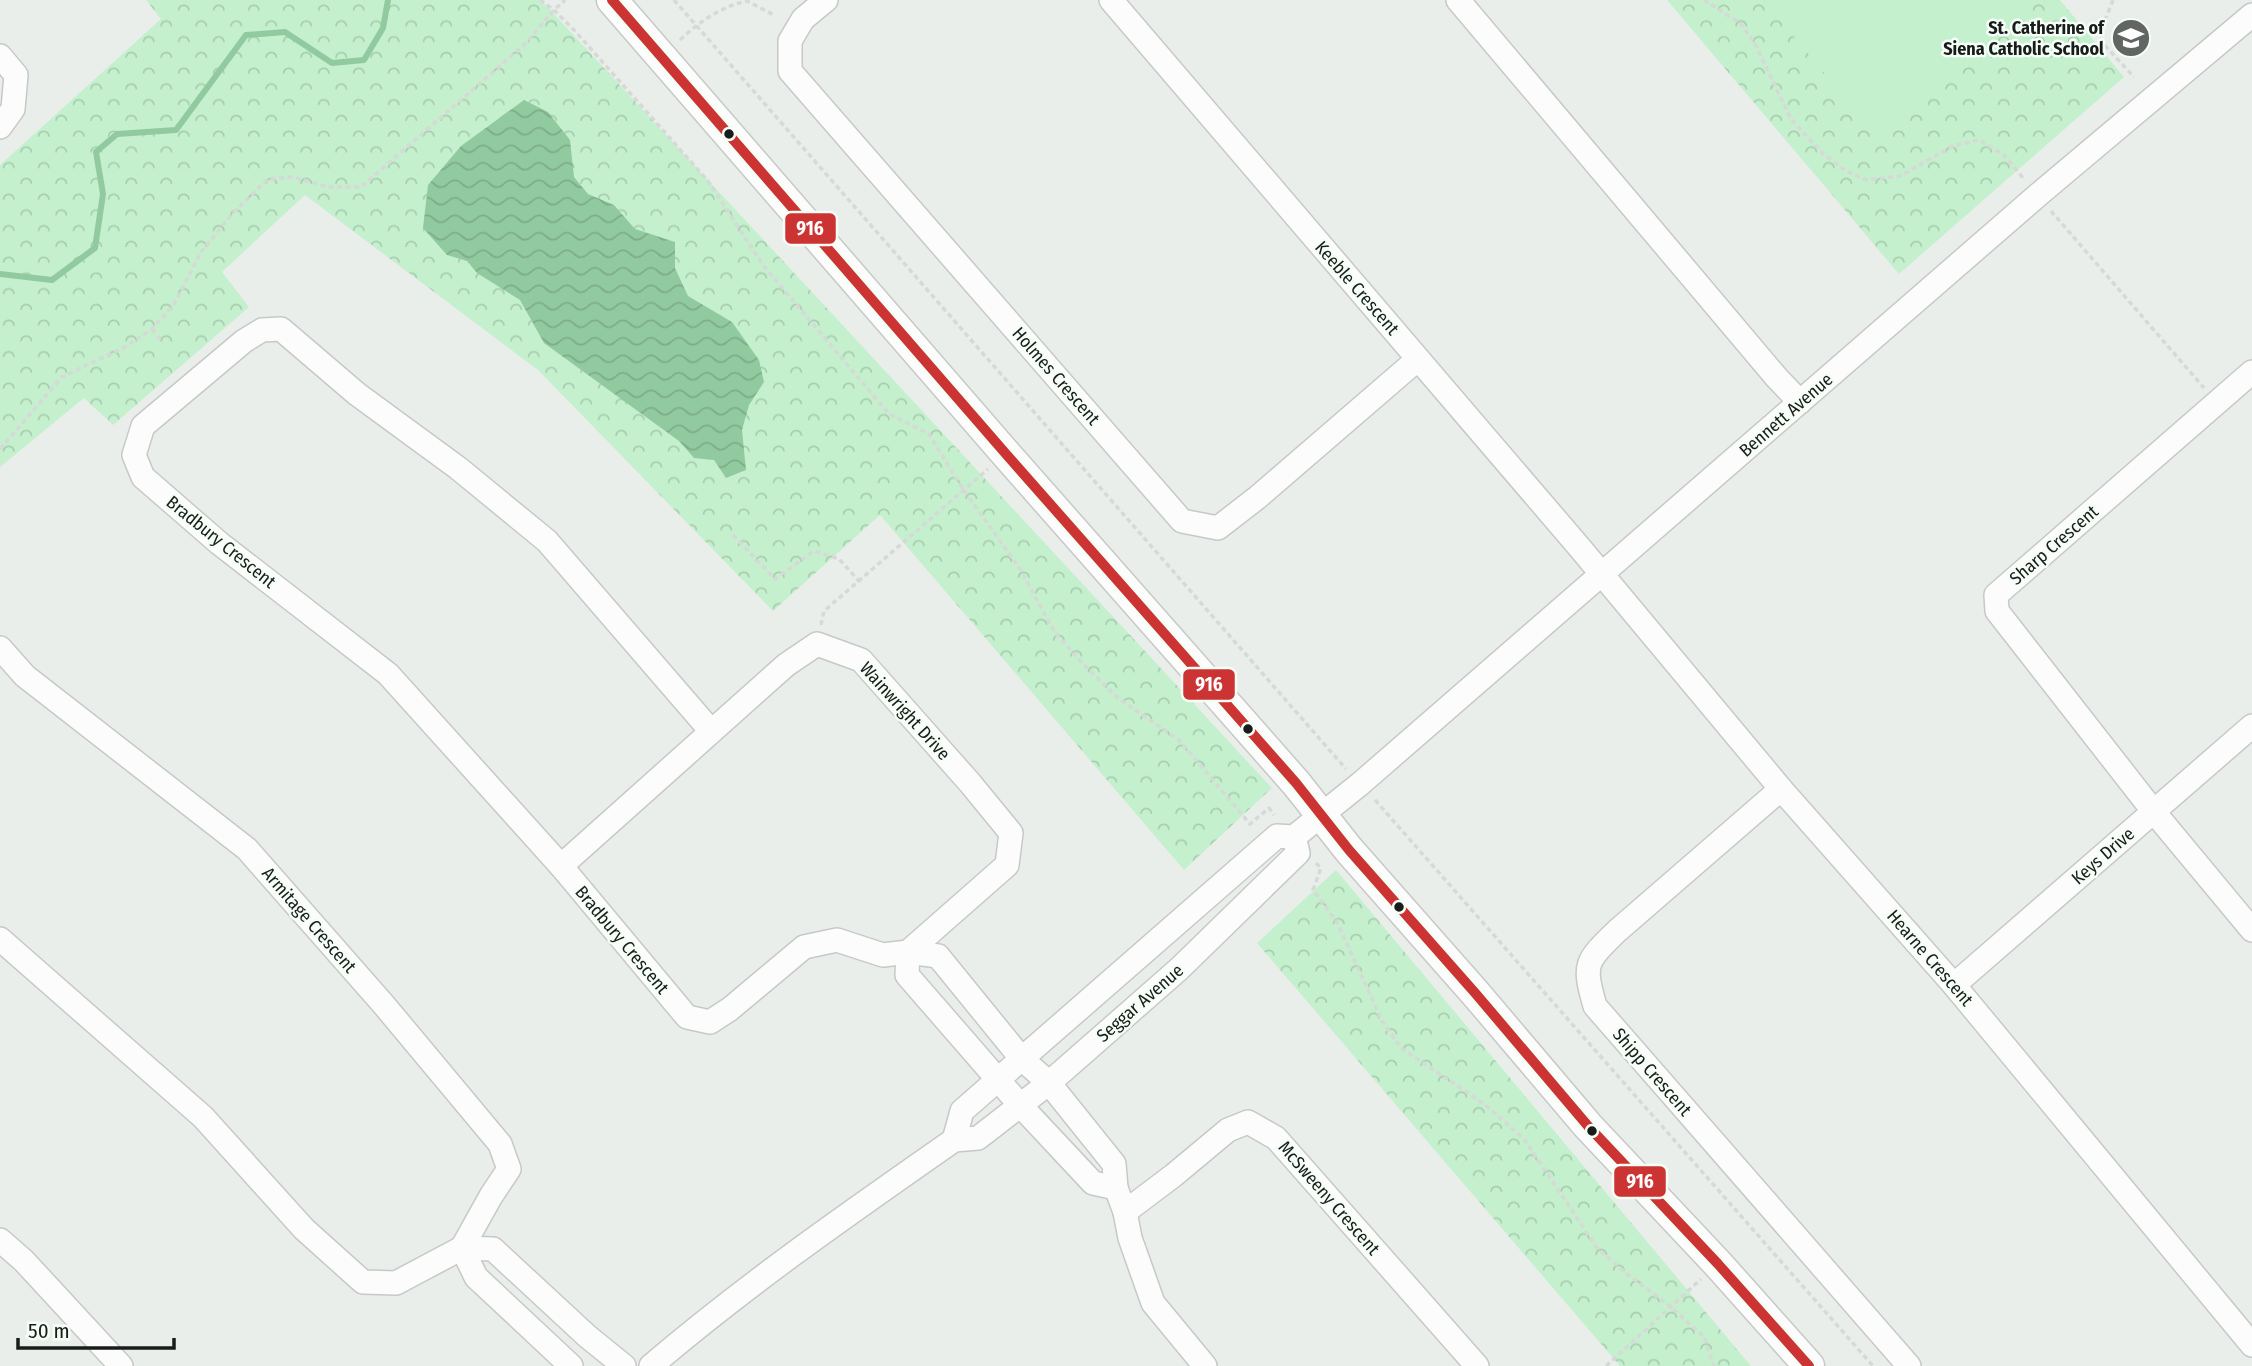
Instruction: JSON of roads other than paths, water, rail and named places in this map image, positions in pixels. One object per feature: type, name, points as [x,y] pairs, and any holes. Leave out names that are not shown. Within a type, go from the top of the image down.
[{"type":"main road","points":[[612,0],[1006,454],[1297,783],[1349,850],[1588,1126],[1718,1264],[1809,1366]]},
{"type":"street","name":"Holmes Crescent","points":[[826,0],[803,19],[790,41],[790,71],[1182,521],[1218,528],[1258,498],[1418,359]]},
{"type":"street","name":"Keeble Crescent","points":[[1111,0],[1602,576]]},
{"type":"street","points":[[1458,0],[1800,402]]},
{"type":"street","name":"Bennett Avenue","points":[[1321,816],[1602,576],[2038,195],[2252,15]]},
{"type":"street","points":[[0,56],[16,75],[13,109],[0,127]]},
{"type":"street","name":"Bradbury Crescent","points":[[711,732],[547,541],[458,468],[357,394],[281,330],[262,330],[244,341],[143,426],[134,455],[143,477],[219,543],[388,674],[561,866],[687,1017],[709,1022],[730,1009],[804,947],[837,940],[883,955],[908,952],[937,956],[1021,1058],[1049,1083]]},
{"type":"street","name":"Sharp Crescent","points":[[2154,812],[1997,611],[1996,596],[2252,372]]},
{"type":"street","name":"Hearne Crescent","points":[[1602,576],[1781,789],[1954,985],[2252,1345]]},
{"type":"street","name":"Wainwright Drive","points":[[711,732],[786,664],[817,644],[862,660],[1011,833],[1007,865],[908,952]]},
{"type":"street","name":"Armitage Crescent","points":[[0,649],[25,676],[247,849],[384,1005],[500,1144],[509,1169],[462,1248]]},
{"type":"street","name":"Keys Drive","points":[[1954,985],[2252,726]]},
{"type":"street","points":[[561,866],[711,732]]},
{"type":"street","name":"Shipp Crescent","points":[[1781,789],[1594,953],[1586,976],[1595,1006],[1909,1366]]},
{"type":"street","points":[[2154,812],[2252,930]]},
{"type":"street","name":"Seggar Avenue","points":[[954,1139],[962,1111],[1021,1058],[1278,836],[1294,836],[1321,816]]},
{"type":"street","name":"Seggar Avenue","points":[[652,1366],[718,1311],[954,1139],[978,1138],[1049,1083],[1179,969],[1298,853],[1294,836]]},
{"type":"street","points":[[0,939],[203,1117],[304,1229],[363,1282],[396,1283],[462,1248],[493,1249],[595,1343],[624,1366]]},
{"type":"street","points":[[908,952],[907,975],[1020,1105],[1093,1183],[1116,1188]]},
{"type":"street","points":[[1049,1083],[1114,1164],[1116,1188],[1125,1212],[1130,1238],[1153,1303],[1205,1366]]},
{"type":"street","name":"McSweeny Crescent","points":[[1125,1212],[1228,1130],[1248,1122],[1276,1138],[1477,1366]]},
{"type":"street","points":[[0,1240],[24,1261],[121,1366]]},
{"type":"street","points":[[462,1248],[476,1277],[571,1366]]},
{"type":"water","points":[[524,100],[548,112],[570,140],[574,177],[588,194],[614,205],[635,229],[675,242],[675,268],[688,296],[732,322],[759,360],[764,382],[749,405],[742,430],[746,470],[726,478],[714,460],[694,458],[679,441],[544,343],[520,300],[477,273],[467,261],[447,255],[423,228],[428,185],[461,146]]},
{"type":"waterway","points":[[0,274],[52,280],[95,248],[103,194],[96,152],[117,134],[176,130],[246,35],[285,32],[332,63],[364,60],[383,28],[388,0]]},
{"type":"place","name":"St. Catherine of Siena Catholic School","points":[[2131,38]]}]
